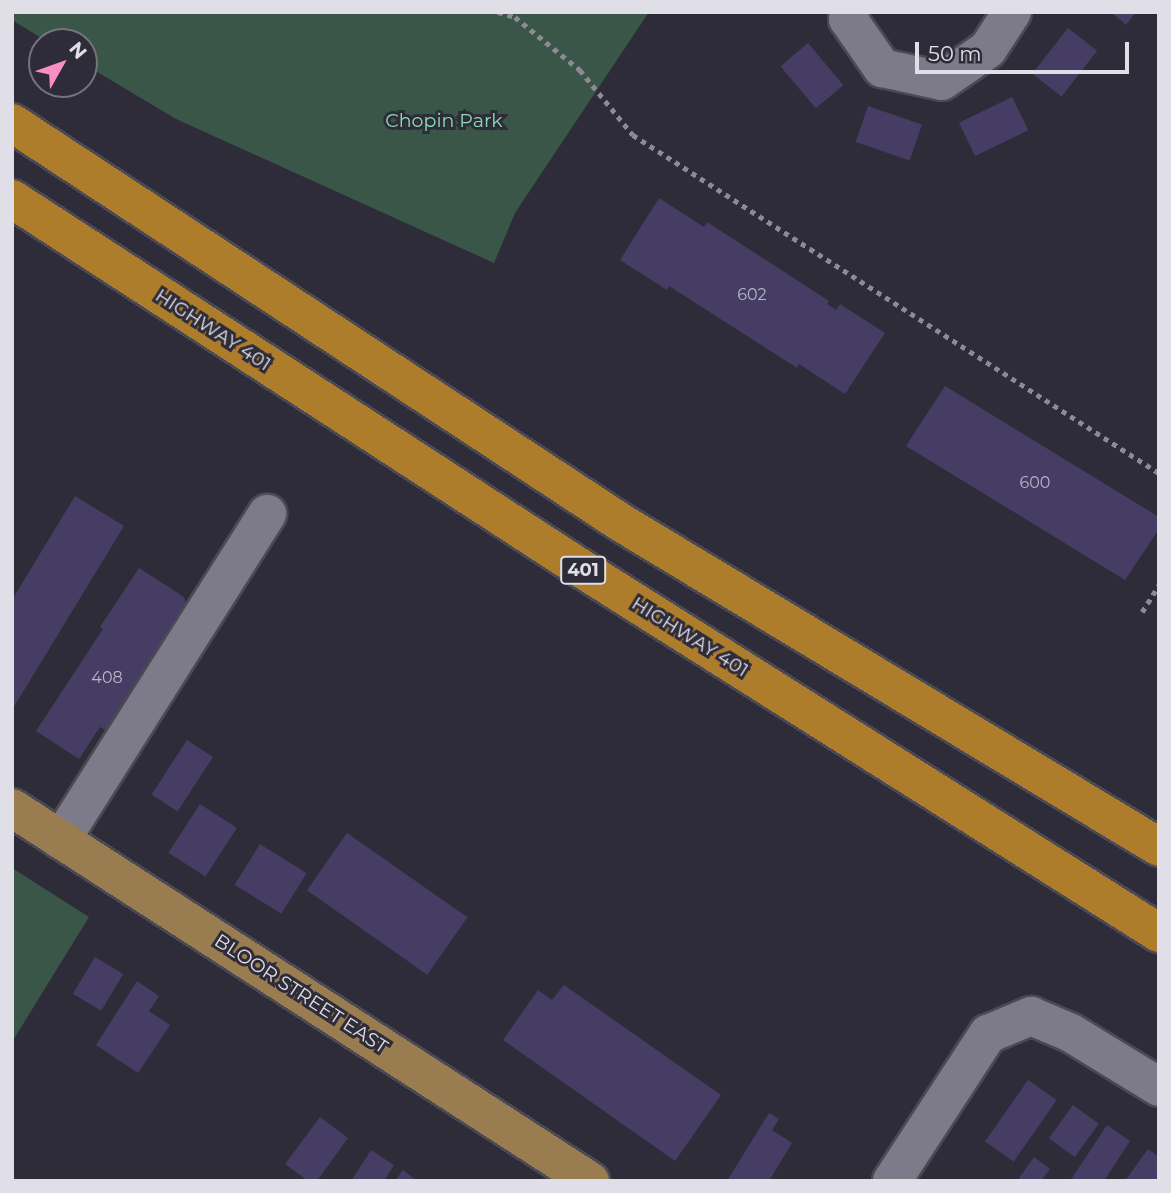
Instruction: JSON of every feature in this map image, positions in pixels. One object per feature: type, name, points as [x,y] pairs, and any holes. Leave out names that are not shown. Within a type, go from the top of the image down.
[{"type":"highway","points":[[12,124],[620,522],[1159,847]]},
{"type":"highway","name":"HIGHWAY 401","points":[[12,200],[580,568],[1159,933]]},
{"type":"main road","name":"BLOOR STREET EAST","points":[[12,808],[590,1181]]},
{"type":"street","points":[[850,12],[848,19],[882,68],[942,81],[988,49],[1012,12]]},
{"type":"street","points":[[61,840],[267,514]]},
{"type":"street","points":[[892,1181],[988,1034],[1031,1016],[1072,1033],[1159,1087]]},
{"type":"path","points":[[498,12],[515,18],[580,70],[634,135],[1159,473]]},
{"type":"path","points":[[1142,612],[1159,584]]},
{"type":"green space","name":"Chopin Park","points":[[12,12],[649,12],[515,213],[494,263],[176,119],[98,72],[98,28],[28,30],[12,20]]},
{"type":"green space","points":[[12,868],[89,917],[12,1042]]},
{"type":"building","points":[[1111,12],[1136,12],[1126,25]]},
{"type":"building","points":[[1068,28],[1097,51],[1061,96],[1032,74]]},
{"type":"building","points":[[808,43],[843,85],[816,108],[780,66]]},
{"type":"building","points":[[1012,97],[1028,130],[975,156],[959,123]]},
{"type":"building","points":[[868,106],[922,125],[910,160],[856,142]]},
{"type":"building","points":[[659,198],[704,227],[707,222],[829,301],[827,304],[836,310],[840,304],[885,333],[845,394],[799,364],[797,368],[669,286],[667,290],[620,260]]},
{"type":"building","points":[[945,386],[1159,517],[1159,529],[1125,580],[906,446]]},
{"type":"building","points":[[75,496],[124,526],[12,710],[12,600]]},
{"type":"building","points":[[139,568],[184,597],[188,609],[107,731],[100,727],[79,759],[36,731],[103,629],[100,627]]},
{"type":"building","points":[[187,740],[213,757],[178,811],[152,795]]},
{"type":"building","points":[[200,804],[237,828],[205,877],[168,853]]},
{"type":"building","points":[[347,833],[467,917],[427,975],[307,890]]},
{"type":"building","points":[[260,844],[307,873],[281,914],[235,885]]},
{"type":"building","points":[[95,957],[123,974],[101,1011],[73,994]]},
{"type":"building","points":[[137,981],[159,996],[149,1011],[170,1025],[138,1073],[96,1045]]},
{"type":"building","points":[[564,985],[721,1095],[675,1161],[503,1040],[538,990],[552,1000]]},
{"type":"building","points":[[1028,1080],[1057,1100],[1014,1162],[985,1141]]},
{"type":"building","points":[[1073,1105],[1099,1124],[1075,1157],[1049,1138]]},
{"type":"building","points":[[769,1113],[779,1119],[772,1130],[792,1143],[769,1181],[727,1181]]},
{"type":"building","points":[[320,1117],[348,1138],[317,1181],[308,1181],[285,1164]]},
{"type":"building","points":[[1107,1125],[1130,1141],[1104,1181],[1070,1181]]},
{"type":"building","points":[[1148,1149],[1159,1157],[1159,1181],[1125,1181]]},
{"type":"building","points":[[371,1150],[394,1165],[384,1181],[351,1181]]},
{"type":"building","points":[[1034,1157],[1050,1169],[1041,1181],[1017,1181]]},
{"type":"building","points":[[403,1170],[417,1181],[395,1181]]}]
